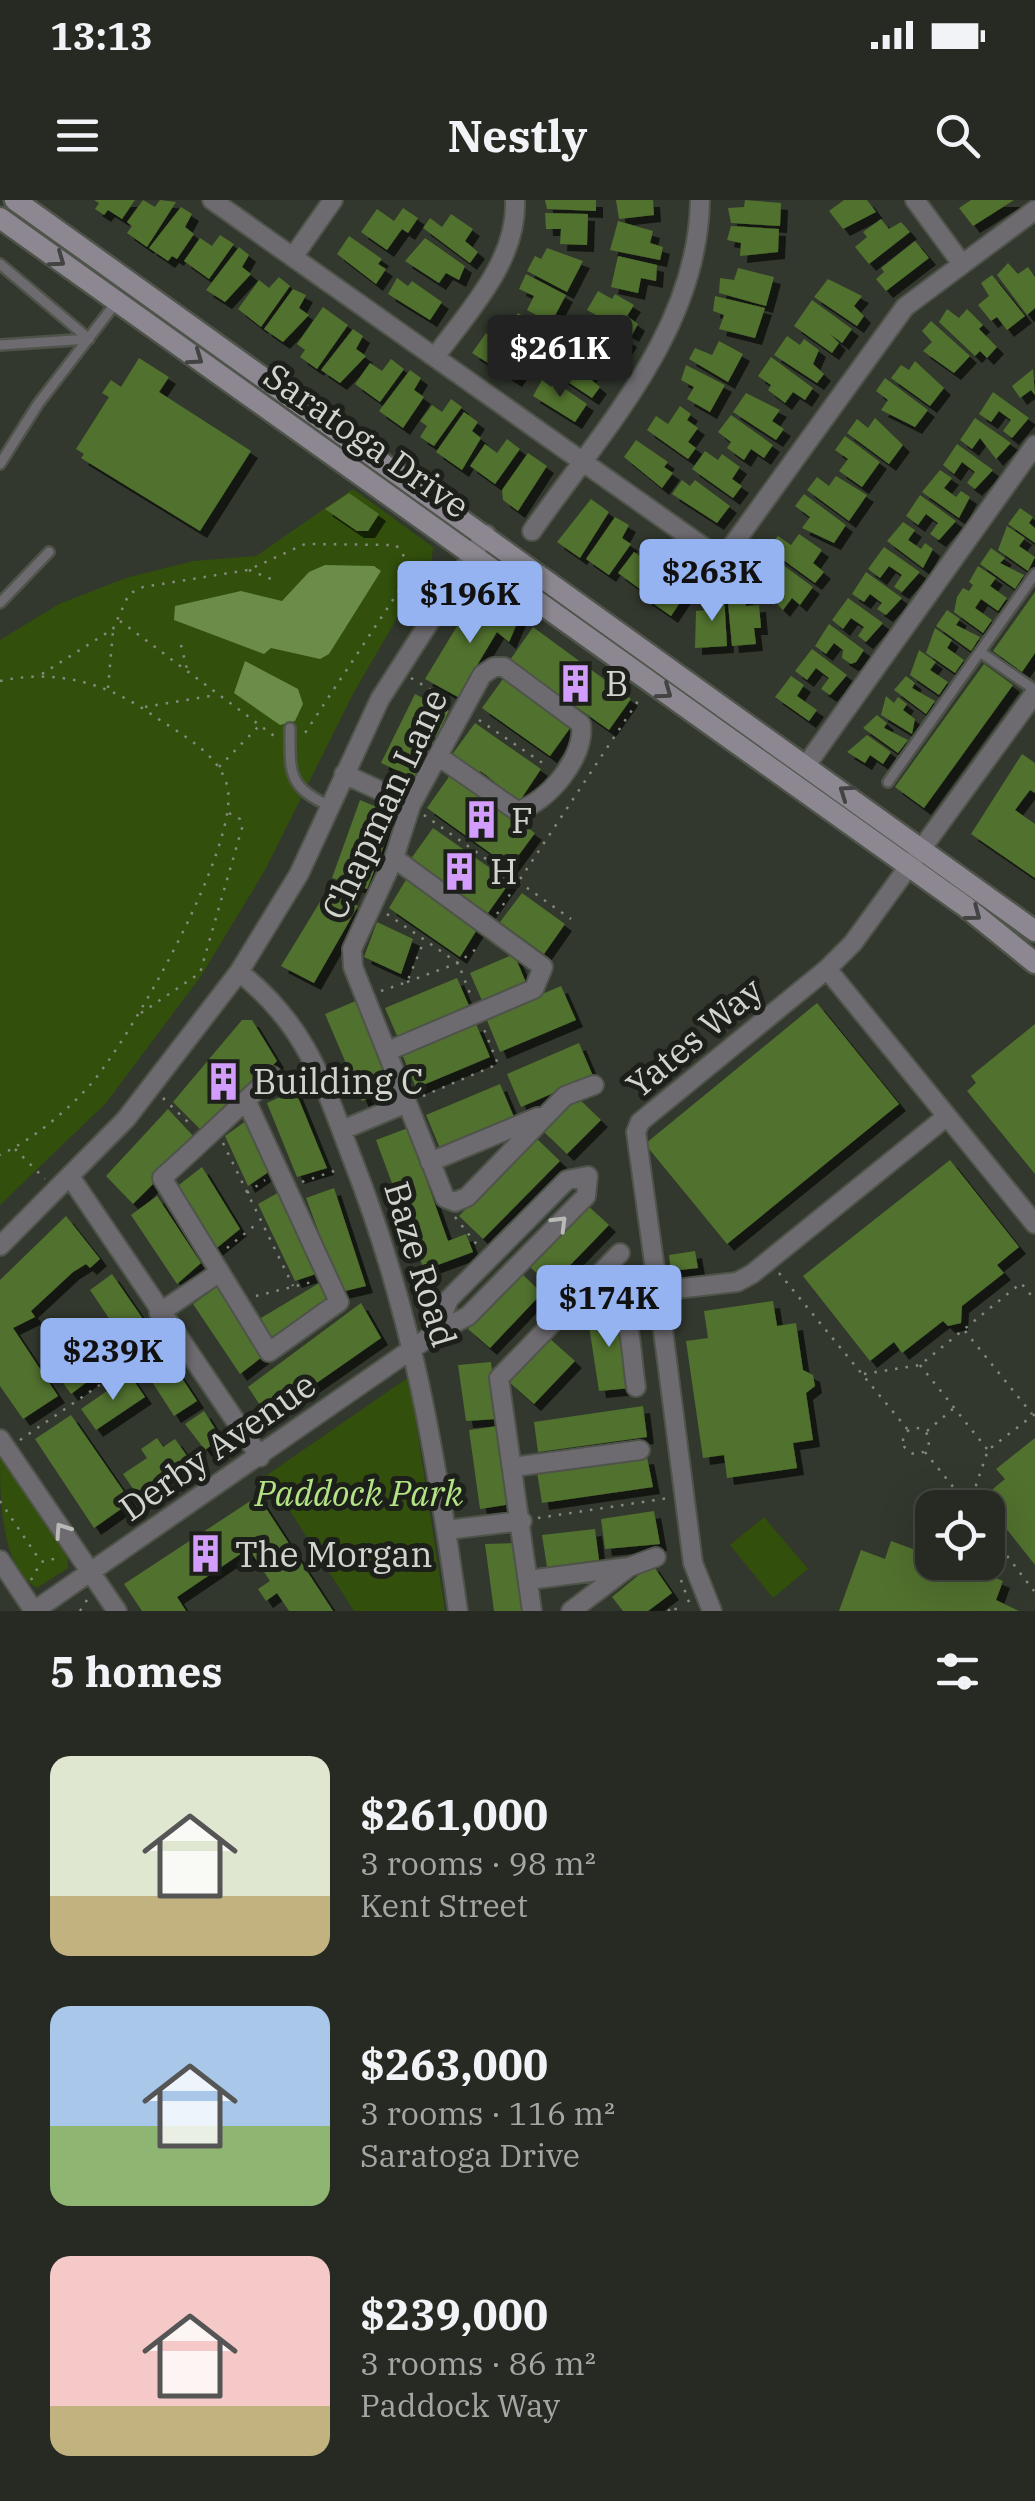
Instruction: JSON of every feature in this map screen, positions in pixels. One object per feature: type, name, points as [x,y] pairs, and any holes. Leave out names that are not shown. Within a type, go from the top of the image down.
[{"type":"main road","name":"Saratoga Drive","points":[[16,200],[1035,931]]},
{"type":"main road","name":"Saratoga Drive","points":[[0,218],[911,868],[1035,963]]},
{"type":"street","points":[[212,200],[722,560],[892,321],[920,293],[1035,210]]},
{"type":"street","points":[[293,256],[333,200]]},
{"type":"street","points":[[435,358],[500,265],[512,228],[515,200]]},
{"type":"street","points":[[532,531],[655,357],[685,296],[699,240],[700,200]]},
{"type":"street","points":[[914,200],[962,264]]},
{"type":"street","points":[[807,764],[1033,452]]},
{"type":"street","points":[[0,1246],[71,1178],[153,1087],[239,972],[299,874],[397,669],[486,534]]},
{"type":"street","name":"Chapman Lane","points":[[445,1198],[353,967],[352,949],[394,858],[411,806],[482,675],[494,667],[514,672],[581,724],[578,750],[560,776]]},
{"type":"street","name":"Yates Way","points":[[658,1291],[636,1132],[640,1122],[827,970],[911,868],[1035,691]]},
{"type":"street","points":[[438,756],[517,811],[542,801],[560,776]]},
{"type":"street","points":[[344,774],[411,806]]},
{"type":"street","points":[[388,1050],[534,989],[542,979],[543,967],[394,858]]},
{"type":"street","points":[[827,970],[1035,1224]]},
{"type":"street","name":"Baze Road","points":[[239,972],[286,1015],[319,1073],[383,1239],[415,1349],[458,1611]]},
{"type":"street","points":[[445,1198],[455,1202],[467,1196],[543,1115],[565,1096],[594,1085]]},
{"type":"street","points":[[259,1088],[282,1179],[339,1302],[269,1352],[162,1178],[259,1088]]},
{"type":"street","points":[[342,1130],[407,1103]]},
{"type":"street","points":[[430,1162],[543,1115]]},
{"type":"street","points":[[712,1611],[693,1564],[658,1291],[736,1282],[769,1261],[946,1118]]},
{"type":"street","name":"Derby Avenue","points":[[34,1611],[92,1582],[435,1333],[468,1316],[586,1196],[588,1176],[567,1180],[449,1299],[435,1333]]},
{"type":"street","points":[[71,1178],[260,1457]]},
{"type":"street","points":[[532,1611],[499,1378],[620,1253]]},
{"type":"street","points":[[159,1313],[216,1266]]},
{"type":"street","points":[[602,1272],[616,1284],[622,1299],[636,1387]]},
{"type":"street","points":[[3,1444],[92,1582],[117,1611]]},
{"type":"street","points":[[513,1467],[640,1450]]},
{"type":"street","points":[[446,1530],[522,1520]]},
{"type":"street","points":[[528,1580],[629,1567],[656,1557]]},
{"type":"street","points":[[0,1560],[34,1611]]},
{"type":"street","points":[[571,1611],[629,1567]]},
{"type":"lane","points":[[0,264],[89,338]]},
{"type":"lane","points":[[0,464],[132,282]]},
{"type":"lane","points":[[0,345],[89,338]]},
{"type":"lane","points":[[0,604],[49,552]]},
{"type":"lane","points":[[888,782],[1035,574]]},
{"type":"lane","points":[[980,652],[1035,691]]},
{"type":"lane","points":[[290,728],[293,778],[308,796],[330,806]]},
{"type":"path","points":[[42,674],[113,629],[120,621],[129,594],[143,587],[248,570],[305,544],[396,545],[412,566],[427,576]]},
{"type":"path","points":[[120,621],[278,739],[290,741],[302,738],[412,566]]},
{"type":"path","points":[[248,570],[270,579]]},
{"type":"path","points":[[108,689],[113,629]]},
{"type":"path","points":[[181,646],[189,674]]},
{"type":"path","points":[[397,669],[462,708],[560,776]]},
{"type":"path","points":[[0,681],[42,674],[108,689],[184,736],[219,767],[227,784],[228,812],[190,914],[140,1014],[92,1083],[14,1148],[0,1155]]},
{"type":"path","points":[[365,997],[458,962],[494,928],[517,880],[651,682]]},
{"type":"path","points":[[141,708],[217,695]]},
{"type":"path","points":[[219,767],[260,726]]},
{"type":"path","points":[[411,806],[571,919]]},
{"type":"path","points":[[140,1014],[202,975],[242,828],[240,818],[228,812]]},
{"type":"path","points":[[407,982],[425,940]]},
{"type":"path","points":[[259,1088],[274,1091],[319,1073]]},
{"type":"path","points":[[153,1087],[210,1134],[247,1193],[293,1286]]},
{"type":"path","points":[[14,1148],[45,1180]]},
{"type":"path","points":[[247,1193],[282,1179],[354,1164]]},
{"type":"path","points":[[445,1198],[459,1225],[490,1258]]},
{"type":"path","points":[[216,1266],[260,1221]]},
{"type":"path","points":[[769,1261],[908,1430],[926,1432]]},
{"type":"path","points":[[237,1300],[328,1278]]},
{"type":"path","points":[[862,1374],[920,1365],[1020,1283],[1035,1300]]},
{"type":"path","points":[[963,1329],[1034,1415],[988,1450],[975,1490]]},
{"type":"path","points":[[3,1444],[159,1344]]},
{"type":"path","points":[[920,1365],[988,1450]]},
{"type":"path","points":[[954,1408],[926,1432],[924,1450],[956,1490]]},
{"type":"path","points":[[908,1430],[906,1449],[918,1454],[924,1450]]},
{"type":"path","points":[[522,1520],[669,1498]]},
{"type":"path","points":[[0,1500],[41,1562]]},
{"type":"path","points":[[1005,1553],[1034,1590]]},
{"type":"path","points":[[26,1584],[41,1562],[68,1556]]},
{"type":"path","points":[[80,1611],[92,1582]]},
{"type":"path","points":[[668,1611],[674,1606],[676,1611]]},
{"type":"green space","points":[[353,489],[433,547],[432,558],[354,692],[265,870],[201,976],[106,1103],[0,1205],[0,640],[59,604],[126,578],[193,561],[256,556]]},
{"type":"green space","name":"Paddock Park","points":[[409,1377],[445,1611],[354,1611],[267,1475]]},
{"type":"green space","points":[[0,1453],[67,1551],[68,1568],[37,1588],[25,1578],[9,1548],[2,1510]]},
{"type":"green space","points":[[764,1517],[808,1569],[773,1598],[730,1545]]},
{"type":"shaded area","points":[[325,565],[374,566],[381,571],[329,654],[320,659],[271,648],[264,654],[174,620],[175,606],[241,591],[282,601],[309,572]]},
{"type":"shaded area","points":[[245,661],[298,689],[303,704],[295,721],[280,725],[234,693]]},
{"type":"building","points":[[94,200],[135,200],[122,219],[108,210],[104,215],[95,209],[99,203]]},
{"type":"building","points":[[143,200],[155,207],[160,200],[176,202],[147,247],[127,233],[132,226],[127,222]]},
{"type":"building","points":[[545,200],[596,200],[596,211],[547,209]]},
{"type":"building","points":[[616,200],[653,200],[654,215],[619,219]]},
{"type":"building","points":[[745,200],[781,203],[780,226],[731,223],[728,208],[744,207]]},
{"type":"building","points":[[844,200],[867,200],[876,212],[843,229],[829,211]]},
{"type":"building","points":[[971,200],[1014,200],[973,226],[959,208]]},
{"type":"building","points":[[181,207],[192,214],[185,227],[194,234],[177,259],[172,256],[168,261],[149,248]]},
{"type":"building","points":[[403,208],[418,218],[408,233],[402,229],[387,250],[361,232],[377,209],[394,221]]},
{"type":"building","points":[[545,213],[588,214],[587,245],[560,244],[561,229],[546,229]]},
{"type":"building","points":[[451,214],[473,229],[465,241],[478,252],[470,263],[423,228],[430,218],[442,227]]},
{"type":"building","points":[[881,219],[889,229],[901,222],[910,232],[869,264],[855,247],[867,237],[863,232]]},
{"type":"building","points":[[618,221],[653,231],[650,243],[663,247],[660,260],[610,250]]},
{"type":"building","points":[[731,226],[779,229],[778,252],[740,256],[741,243],[727,240]]},
{"type":"building","points":[[220,235],[234,244],[209,279],[184,261],[200,238],[212,246]]},
{"type":"building","points":[[349,236],[382,259],[378,264],[386,269],[376,284],[337,254]]},
{"type":"building","points":[[425,238],[465,266],[459,280],[446,273],[439,283],[405,261]]},
{"type":"building","points":[[915,241],[929,258],[886,291],[876,279],[884,272],[881,268]]},
{"type":"building","points":[[239,247],[249,255],[242,267],[251,274],[225,302],[206,290]]},
{"type":"building","points":[[547,248],[583,261],[567,292],[527,271],[535,256],[541,259]]},
{"type":"building","points":[[618,256],[657,265],[656,281],[641,278],[638,293],[611,287]]},
{"type":"building","points":[[1008,263],[1018,274],[1028,267],[1035,277],[1035,308],[1027,315],[997,275]]},
{"type":"building","points":[[738,268],[774,277],[766,306],[719,293],[720,278],[734,280]]},
{"type":"building","points":[[526,274],[566,295],[551,323],[527,310],[534,296],[519,289]]},
{"type":"building","points":[[992,275],[1025,316],[1007,330],[997,317],[991,321],[978,305],[989,296],[981,283]]},
{"type":"building","points":[[279,277],[290,286],[261,327],[238,309],[259,280],[269,288]]},
{"type":"building","points":[[397,278],[408,286],[412,281],[442,302],[430,320],[388,294]]},
{"type":"building","points":[[828,279],[862,296],[854,306],[864,316],[857,326],[814,297]]},
{"type":"building","points":[[293,289],[306,295],[299,308],[309,315],[283,342],[264,329]]},
{"type":"building","points":[[598,291],[612,299],[615,294],[634,305],[627,316],[638,324],[632,335],[587,310]]},
{"type":"building","points":[[715,296],[765,308],[755,338],[719,329],[724,315],[713,311]]},
{"type":"building","points":[[812,300],[852,329],[842,343],[830,334],[839,343],[832,353],[794,326]]},
{"type":"building","points":[[323,307],[348,325],[317,369],[300,357],[305,350],[297,344]]},
{"type":"building","points":[[947,309],[959,318],[967,309],[983,325],[979,329],[997,347],[987,358],[980,351],[975,356],[939,322]]},
{"type":"building","points":[[518,313],[551,331],[533,357],[491,326],[499,316],[511,322]]},
{"type":"building","points":[[591,318],[630,340],[614,367],[576,345]]},
{"type":"building","points":[[931,321],[970,356],[954,373],[923,351],[932,342],[922,331]]},
{"type":"building","points":[[353,329],[363,336],[356,349],[366,356],[340,383],[321,370]]},
{"type":"building","points":[[486,333],[519,356],[515,361],[524,367],[515,380],[472,353]]},
{"type":"building","points":[[787,336],[800,345],[804,339],[819,350],[813,364],[824,374],[817,383],[774,355]]},
{"type":"building","points":[[719,341],[743,354],[728,382],[689,359],[695,348],[712,355]]},
{"type":"building","points":[[561,350],[596,367],[588,377],[600,387],[592,398],[548,369]]},
{"type":"building","points":[[771,357],[813,388],[805,400],[793,392],[785,403],[768,390],[771,385],[758,376]]},
{"type":"building","points":[[139,358],[169,377],[159,392],[251,451],[200,531],[81,458],[84,454],[76,449],[109,397],[102,393],[111,380],[121,387]]},
{"type":"building","points":[[391,359],[404,369],[380,402],[355,384],[370,363],[382,371]]},
{"type":"building","points":[[915,361],[944,388],[930,406],[891,378],[901,365],[909,370]]},
{"type":"building","points":[[686,365],[725,385],[710,412],[687,399],[694,387],[681,380]]},
{"type":"building","points":[[1033,369],[1035,395],[1031,390],[1020,398],[1012,386]]},
{"type":"building","points":[[410,370],[421,378],[414,390],[424,397],[403,428],[379,411]]},
{"type":"building","points":[[885,378],[928,410],[915,427],[881,410],[888,400],[876,391]]},
{"type":"building","points":[[542,380],[551,387],[555,382],[587,404],[575,422],[533,396]]},
{"type":"building","points":[[993,392],[1029,418],[1012,438],[1003,431],[1011,420],[999,411],[991,422],[979,414]]},
{"type":"building","points":[[746,393],[780,410],[772,421],[784,429],[776,440],[733,412]]},
{"type":"building","points":[[451,399],[462,407],[434,446],[420,437],[427,426],[420,421],[432,405],[442,412]]},
{"type":"building","points":[[680,406],[691,414],[687,420],[698,428],[688,442],[696,448],[688,459],[647,430],[656,416],[668,424]]},
{"type":"building","points":[[464,412],[478,422],[472,431],[481,438],[462,470],[436,452]]},
{"type":"building","points":[[731,415],[773,445],[764,458],[751,449],[744,460],[727,448],[731,442],[718,432]]},
{"type":"building","points":[[875,418],[903,445],[889,464],[847,433],[857,419],[868,428]]},
{"type":"building","points":[[975,418],[1011,443],[996,459],[980,438],[972,449],[960,440]]},
{"type":"building","points":[[845,436],[880,462],[862,487],[839,471],[848,459],[835,450]]},
{"type":"building","points":[[507,439],[520,449],[495,484],[470,466],[485,444],[497,453]]},
{"type":"building","points":[[636,440],[668,462],[664,467],[673,473],[662,488],[624,457]]},
{"type":"building","points":[[957,444],[993,470],[975,489],[967,483],[975,472],[962,462],[954,474],[943,465]]},
{"type":"building","points":[[705,451],[718,460],[722,454],[740,467],[732,479],[742,486],[733,498],[692,469]]},
{"type":"building","points":[[528,453],[547,466],[518,511],[503,500],[502,490]]},
{"type":"building","points":[[940,470],[952,478],[944,488],[956,497],[961,491],[970,497],[959,518],[922,492]]},
{"type":"building","points":[[836,476],[867,495],[849,521],[807,490],[817,477],[829,486]]},
{"type":"building","points":[[682,480],[690,486],[695,480],[730,506],[717,523],[672,494]]},
{"type":"building","points":[[349,493],[379,514],[368,531],[357,531],[325,509]]},
{"type":"building","points":[[804,494],[846,525],[834,543],[802,528],[810,517],[795,506]]},
{"type":"building","points":[[920,495],[956,521],[939,540],[930,534],[938,523],[926,514],[918,525],[906,516]]},
{"type":"building","points":[[591,499],[609,512],[580,558],[557,542]]},
{"type":"building","points":[[1020,508],[1033,517],[1029,523],[1035,528],[1035,543],[1008,524]]},
{"type":"building","points":[[615,517],[629,525],[622,538],[631,544],[609,575],[586,559]]},
{"type":"building","points":[[903,522],[915,530],[908,540],[921,549],[925,543],[933,549],[923,568],[887,541]]},
{"type":"building","points":[[1007,526],[1025,538],[1019,546],[1035,557],[1028,571],[998,550]]},
{"type":"building","points":[[799,534],[822,550],[813,563],[824,572],[815,583],[768,549],[778,536],[791,545]]},
{"type":"building","points":[[657,545],[670,555],[644,592],[618,573],[634,552],[646,560]]},
{"type":"building","points":[[884,547],[920,572],[902,592],[894,587],[902,575],[889,566],[880,578],[868,569]]},
{"type":"building","points":[[991,548],[1005,558],[1000,563],[1024,575],[1015,589],[980,564]]},
{"type":"building","points":[[772,557],[813,587],[800,605],[792,598],[783,610],[770,597],[773,593],[766,587],[773,578],[762,571]]},
{"type":"building","points":[[669,563],[684,573],[676,584],[687,592],[671,616],[645,598]]},
{"type":"building","points":[[978,566],[996,578],[990,586],[1007,598],[998,611],[981,599],[975,608],[992,620],[983,633],[954,612],[963,588],[969,591],[973,585],[969,582]]},
{"type":"building","points":[[866,572],[902,598],[886,615],[877,609],[882,603],[870,594],[864,602],[852,594]]},
{"type":"building","points":[[745,592],[746,606],[759,605],[761,628],[754,628],[756,644],[732,646],[727,593]]},
{"type":"building","points":[[1035,592],[1035,653],[1022,672],[993,651]]},
{"type":"building","points":[[724,594],[727,646],[695,648],[696,611],[707,610],[707,595]]},
{"type":"building","points":[[477,597],[502,615],[505,611],[519,619],[509,642],[497,632],[458,697],[425,679],[462,618],[466,620]]},
{"type":"building","points":[[848,598],[883,623],[866,642],[858,636],[864,627],[851,618],[843,629],[832,620]]},
{"type":"building","points":[[947,610],[960,619],[956,625],[980,637],[971,651],[936,626]]},
{"type":"building","points":[[829,624],[864,650],[856,662],[851,664],[842,658],[843,650],[834,643],[826,654],[815,646]]},
{"type":"building","name":"B","points":[[533,627],[631,699],[609,730],[510,660]]},
{"type":"building","points":[[935,628],[952,640],[947,648],[964,660],[955,673],[926,653]]},
{"type":"building","points":[[812,649],[847,675],[830,695],[821,689],[829,678],[816,668],[807,680],[795,671]]},
{"type":"building","points":[[919,650],[936,662],[930,670],[948,682],[939,695],[910,675]]},
{"type":"building","points":[[984,664],[1013,685],[924,808],[895,787]]},
{"type":"building","points":[[505,676],[573,724],[550,756],[482,708]]},
{"type":"building","points":[[791,676],[804,685],[797,696],[817,710],[809,721],[775,697]]},
{"type":"building","points":[[906,676],[915,683],[912,688],[935,701],[926,714],[894,690]]},
{"type":"building","points":[[415,694],[449,711],[416,779],[381,763]]},
{"type":"building","points":[[886,696],[894,703],[898,697],[907,704],[903,710],[915,719],[912,734],[881,715]]},
{"type":"building","points":[[877,715],[887,723],[884,728],[908,740],[898,753],[863,728]]},
{"type":"building","points":[[475,723],[541,769],[519,802],[486,775],[480,771],[477,775],[451,756]]},
{"type":"building","points":[[867,735],[891,752],[883,764],[870,755],[865,763],[847,752]]},
{"type":"building","points":[[1022,754],[1035,763],[1035,793],[1030,790],[1015,810],[1035,824],[1035,878],[971,834]]},
{"type":"building","name":"F","points":[[451,774],[535,833],[510,867],[427,808]]},
{"type":"building","points":[[360,800],[396,815],[367,889],[332,878]]},
{"type":"building","name":"H","points":[[433,828],[510,882],[488,913],[410,860]]},
{"type":"building","points":[[407,878],[478,928],[460,957],[389,908]]},
{"type":"building","points":[[326,892],[358,906],[314,983],[281,966]]},
{"type":"building","points":[[522,893],[565,924],[544,954],[500,922]]},
{"type":"building","points":[[377,922],[413,939],[401,974],[364,957]]},
{"type":"building","points":[[514,954],[527,985],[483,1003],[470,973]]},
{"type":"building","points":[[457,978],[470,1008],[398,1038],[385,1008]]},
{"type":"building","points":[[561,986],[576,1020],[500,1052],[486,1018]]},
{"type":"building","points":[[358,1000],[393,1088],[362,1101],[325,1014]]},
{"type":"building","points":[[817,1003],[899,1104],[727,1244],[645,1144]]},
{"type":"building","name":"Building C","points":[[242,1020],[252,1020],[277,1061],[205,1134],[173,1102]]},
{"type":"building","points":[[476,1024],[490,1057],[416,1088],[402,1054]]},
{"type":"building","points":[[1035,1024],[1035,1174],[967,1091],[976,1083],[971,1076]]},
{"type":"building","points":[[579,1043],[593,1076],[521,1107],[507,1074]]},
{"type":"building","points":[[500,1084],[514,1117],[440,1148],[426,1115]]},
{"type":"building","points":[[295,1090],[327,1168],[297,1177],[267,1103]]},
{"type":"building","points":[[577,1097],[601,1120],[567,1154],[543,1131]]},
{"type":"building","points":[[168,1109],[197,1140],[133,1204],[106,1176]]},
{"type":"building","points":[[250,1118],[273,1169],[248,1186],[225,1136]]},
{"type":"building","points":[[408,1128],[448,1241],[466,1234],[473,1252],[424,1270],[376,1140]]},
{"type":"building","points":[[536,1138],[560,1161],[483,1239],[459,1216]]},
{"type":"building","points":[[950,1160],[1019,1247],[997,1265],[1004,1273],[962,1306],[961,1323],[948,1326],[943,1321],[902,1353],[894,1342],[870,1361],[803,1276]]},
{"type":"building","points":[[202,1167],[240,1229],[213,1251],[175,1188]]},
{"type":"building","points":[[334,1188],[366,1286],[341,1292],[306,1198]]},
{"type":"building","points":[[283,1190],[322,1272],[295,1281],[258,1204]]},
{"type":"building","points":[[157,1196],[201,1263],[177,1284],[131,1215]]},
{"type":"building","points":[[587,1205],[609,1225],[550,1286],[529,1266]]},
{"type":"building","points":[[66,1216],[100,1259],[90,1268],[86,1264],[73,1272],[31,1311],[35,1317],[13,1328],[58,1396],[23,1419],[0,1386],[0,1280]]},
{"type":"building","points":[[695,1251],[698,1268],[671,1271],[669,1255]]},
{"type":"building","points":[[519,1271],[542,1293],[490,1348],[468,1329]]},
{"type":"building","points":[[112,1274],[154,1335],[131,1351],[90,1290]]},
{"type":"building","points":[[321,1282],[334,1301],[271,1343],[256,1321]]},
{"type":"building","points":[[217,1287],[262,1357],[240,1374],[193,1304]]},
{"type":"building","points":[[773,1301],[777,1326],[796,1323],[803,1370],[813,1375],[815,1386],[806,1393],[813,1440],[793,1443],[797,1468],[727,1478],[724,1455],[703,1458],[686,1341],[708,1338],[704,1311]]},
{"type":"building","points":[[361,1303],[381,1338],[268,1417],[248,1387]]},
{"type":"building","points":[[621,1310],[631,1388],[599,1391],[587,1313]]},
{"type":"building","points":[[99,1331],[107,1341],[113,1338],[124,1354],[71,1394],[56,1373],[90,1350],[84,1342]]},
{"type":"building","points":[[549,1338],[575,1361],[534,1404],[509,1382]]},
{"type":"building","points":[[164,1351],[197,1401],[174,1416],[142,1366]]},
{"type":"building","points":[[491,1362],[497,1419],[466,1421],[458,1365]]},
{"type":"building","points":[[130,1375],[145,1397],[96,1430],[81,1409]]},
{"type":"building","points":[[643,1406],[647,1437],[538,1452],[534,1422]]},
{"type":"building","points":[[204,1411],[221,1438],[205,1450],[185,1424]]},
{"type":"building","points":[[71,1415],[131,1502],[94,1528],[35,1439]]},
{"type":"building","points":[[498,1426],[511,1504],[480,1509],[469,1430]]},
{"type":"building","points":[[157,1438],[163,1447],[175,1439],[190,1460],[138,1496],[123,1474],[147,1458],[141,1449]]},
{"type":"building","points":[[1035,1438],[1035,1565],[1005,1527],[1005,1490],[992,1490],[1005,1479],[996,1469]]},
{"type":"building","points":[[647,1457],[653,1487],[542,1503],[537,1472]]},
{"type":"building","name":"The Morgan","points":[[258,1496],[333,1611],[289,1611],[277,1593],[266,1601],[258,1589],[270,1581],[253,1555],[246,1560],[242,1553],[177,1597],[186,1611],[142,1611],[124,1584]]},
{"type":"building","points":[[654,1511],[660,1544],[605,1549],[601,1519]]},
{"type":"building","points":[[595,1529],[599,1560],[547,1567],[542,1535]]},
{"type":"building","points":[[891,1541],[915,1550],[915,1580],[1001,1580],[996,1600],[1019,1611],[839,1611],[861,1550],[885,1559]]},
{"type":"building","points":[[517,1543],[524,1611],[494,1611],[485,1544]]},
{"type":"building","points":[[652,1564],[672,1593],[648,1611],[623,1611],[612,1597]]},
{"type":"place","name":"B","points":[[575,683]]},
{"type":"place","name":"F","points":[[481,820]]},
{"type":"place","name":"H","points":[[460,871]]},
{"type":"place","name":"Building C","points":[[223,1081]]},
{"type":"place","name":"The Morgan","points":[[205,1554]]}]
